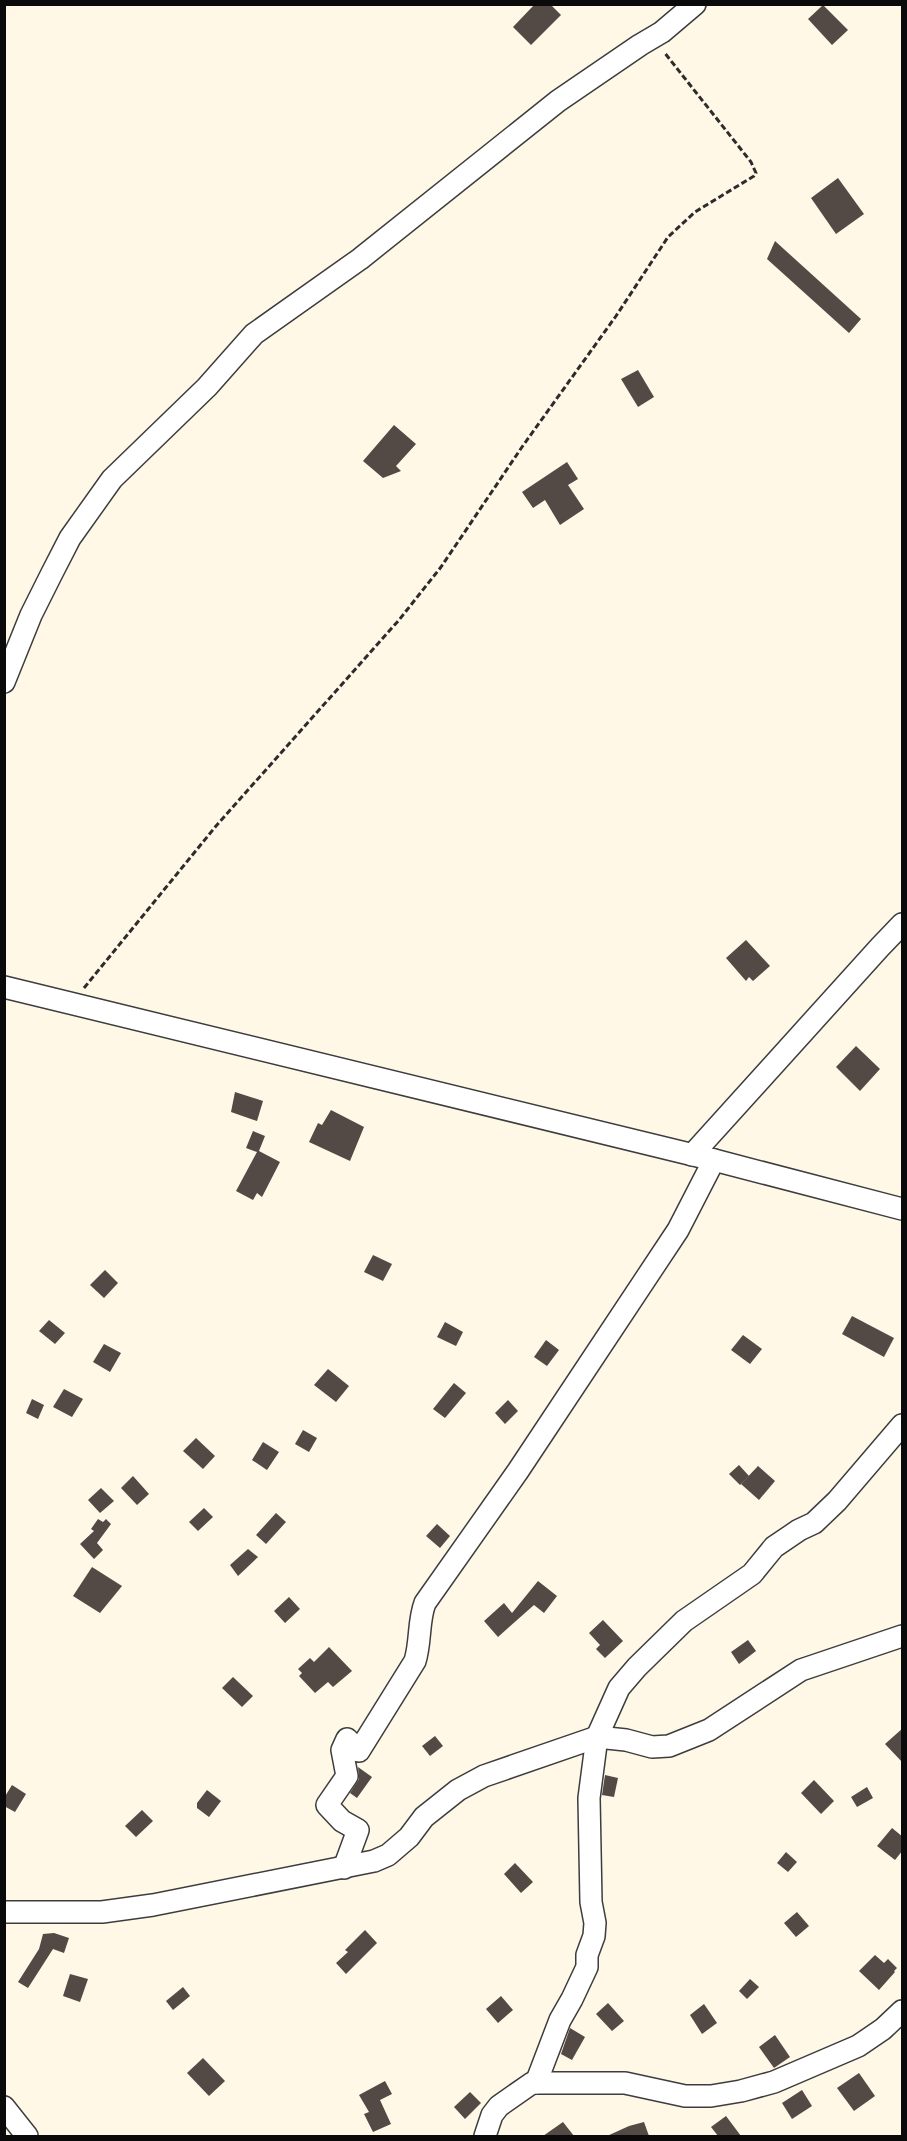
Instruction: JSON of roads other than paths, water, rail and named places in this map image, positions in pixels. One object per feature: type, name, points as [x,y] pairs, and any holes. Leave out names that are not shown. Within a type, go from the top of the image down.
[{"type":"street","points":[[4,682],[31,615],[70,538],[107,486],[207,387],[242,345],[262,328],[360,259],[558,101],[677,21],[695,4]]},
{"type":"street","points":[[692,1155],[832,999],[903,924]]},
{"type":"street","points":[[4,987],[714,1160],[903,1209]]},
{"type":"street","points":[[344,1868],[358,1830],[342,1821],[327,1805],[347,1776],[342,1750],[347,1739],[360,1751],[415,1661],[420,1646],[421,1614],[425,1603],[518,1471],[678,1230],[714,1160]]},
{"type":"street","points":[[536,2083],[560,2020],[587,1967],[587,1954],[594,1936],[589,1798],[597,1737],[619,1688],[636,1667],[684,1621],[752,1574],[774,1547],[814,1523],[837,1501],[903,1425]]},
{"type":"street","points":[[4,1912],[102,1912],[153,1905],[374,1861],[388,1855],[409,1837],[424,1817],[458,1790],[484,1776],[597,1737],[626,1740],[652,1747],[669,1746],[709,1730],[801,1670],[903,1636]]},
{"type":"street","points":[[485,2136],[492,2115],[499,2106],[525,2086],[536,2083],[625,2083],[685,2096],[711,2096],[741,2091],[774,2082],[858,2046],[883,2029],[903,2011]]},
{"type":"street","points":[[4,2106],[27,2136]]}]
